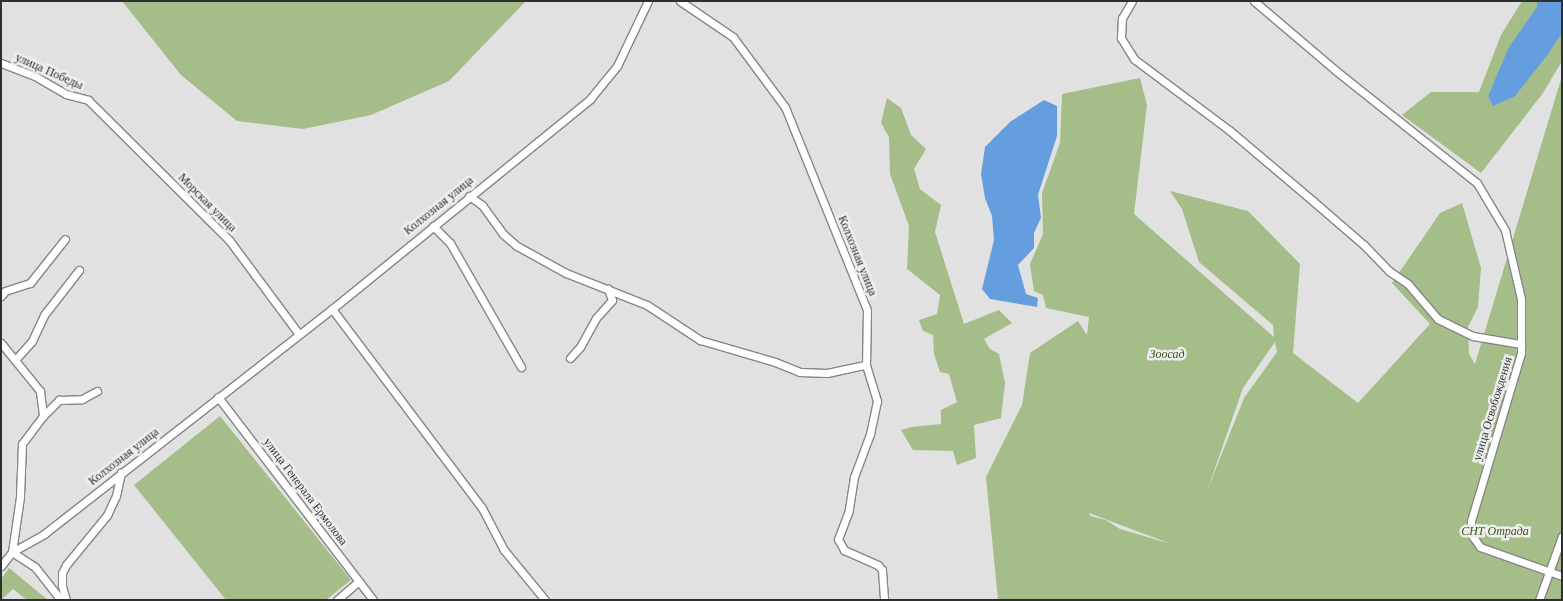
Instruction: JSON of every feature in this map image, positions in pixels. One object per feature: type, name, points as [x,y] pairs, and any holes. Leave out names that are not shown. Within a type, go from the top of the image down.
[{"type":"street","name":"Колхозная улица","points":[[1,566],[12,552],[44,534],[298,333],[332,309],[590,99],[616,66],[648,1]]},
{"type":"street","name":"Колхозная улица","points":[[680,1],[733,37],[785,107],[867,310],[866,365],[877,401],[870,434],[854,477],[848,513],[838,539],[844,550],[878,565],[882,570],[884,600]]},
{"type":"street","points":[[1132,1],[1122,18],[1121,38],[1134,59],[1229,130],[1313,201],[1364,245],[1389,271],[1408,284],[1438,319],[1473,336],[1521,344]]},
{"type":"street","name":"улица Освобождения","points":[[1254,1],[1335,70],[1477,184],[1505,230],[1520,300],[1521,353],[1471,521],[1471,534],[1480,547],[1562,576]]},
{"type":"street","name":"улица Победы","points":[[1,63],[33,75],[66,94],[88,100]]},
{"type":"street","name":"Морская улица","points":[[88,100],[229,240],[298,333]]},
{"type":"street","points":[[469,196],[482,205],[503,234],[517,246],[566,273],[647,306],[700,340],[775,362],[800,372],[828,373],[866,365]]},
{"type":"street","points":[[433,226],[450,243],[521,366]]},
{"type":"street","points":[[1,296],[5,291],[30,283],[65,239]]},
{"type":"street","points":[[15,360],[32,341],[44,315],[78,270]]},
{"type":"street","points":[[570,358],[580,346],[596,318],[612,300],[608,289]]},
{"type":"street","points":[[332,309],[482,508],[504,550],[544,600]]},
{"type":"street","points":[[1,343],[40,391],[43,416]]},
{"type":"street","points":[[61,600],[35,567],[12,552],[20,497],[22,444],[43,416],[59,400],[82,399],[97,391]]},
{"type":"street","name":"улица Генерала Ермолова","points":[[218,397],[373,600]]},
{"type":"street","points":[[66,600],[62,586],[62,573],[66,565],[107,515],[116,496],[121,473]]},
{"type":"street","points":[[1539,600],[1562,536]]},
{"type":"street","points":[[337,600],[359,581]]},
{"type":"green space","points":[[122,1],[526,1],[449,81],[371,115],[303,129],[237,121],[181,75]]},
{"type":"green space","points":[[1522,1],[1562,1],[1562,61],[1543,93],[1481,173],[1402,115],[1431,92],[1479,92],[1501,35]]},
{"type":"green space","points":[[1562,76],[1562,600],[998,600],[986,477],[1022,405],[1030,353],[1078,321],[1087,335],[1089,317],[1046,308],[1043,295],[1034,291],[1030,264],[1043,234],[1042,193],[1060,143],[1062,94],[1140,78],[1147,105],[1134,214],[1274,337],[1273,325],[1199,262],[1182,209],[1170,191],[1248,211],[1300,264],[1293,353],[1358,403],[1430,324],[1392,283],[1440,213],[1462,203],[1481,268],[1478,307],[1468,327],[1469,354],[1475,364]],"holes":[[[1275,342],[1277,352],[1244,398],[1207,491],[1243,388]],[[1089,513],[1171,544],[1120,529],[1106,520],[1090,516]]]},
{"type":"green space","points":[[887,98],[901,108],[911,135],[926,149],[914,169],[920,189],[941,205],[935,232],[964,324],[999,310],[1012,323],[984,339],[990,349],[999,354],[1005,383],[1001,418],[974,425],[976,458],[957,465],[953,451],[913,450],[901,430],[941,424],[941,410],[957,402],[949,374],[940,372],[934,354],[933,335],[923,331],[919,320],[937,314],[940,295],[907,269],[909,226],[890,174],[889,137],[881,123]]},
{"type":"green space","points":[[220,416],[351,580],[326,600],[226,600],[134,485]]},
{"type":"green space","points":[[9,568],[48,600],[27,600],[13,589],[1,600],[1,579]]},
{"type":"water","points":[[1537,1],[1562,1],[1562,33],[1515,96],[1493,106],[1488,96],[1509,47],[1537,7]]},
{"type":"water","points":[[1044,100],[1057,106],[1057,136],[1038,195],[1041,218],[1034,233],[1034,248],[1018,265],[1026,294],[1038,298],[1037,307],[990,299],[982,289],[994,240],[992,216],[985,198],[981,174],[985,147],[1010,122]]},
{"type":"park label","name":"Зоосад","points":[[1167,355]]},
{"type":"park label","name":"СНТ Отрада","points":[[1495,532]]}]
